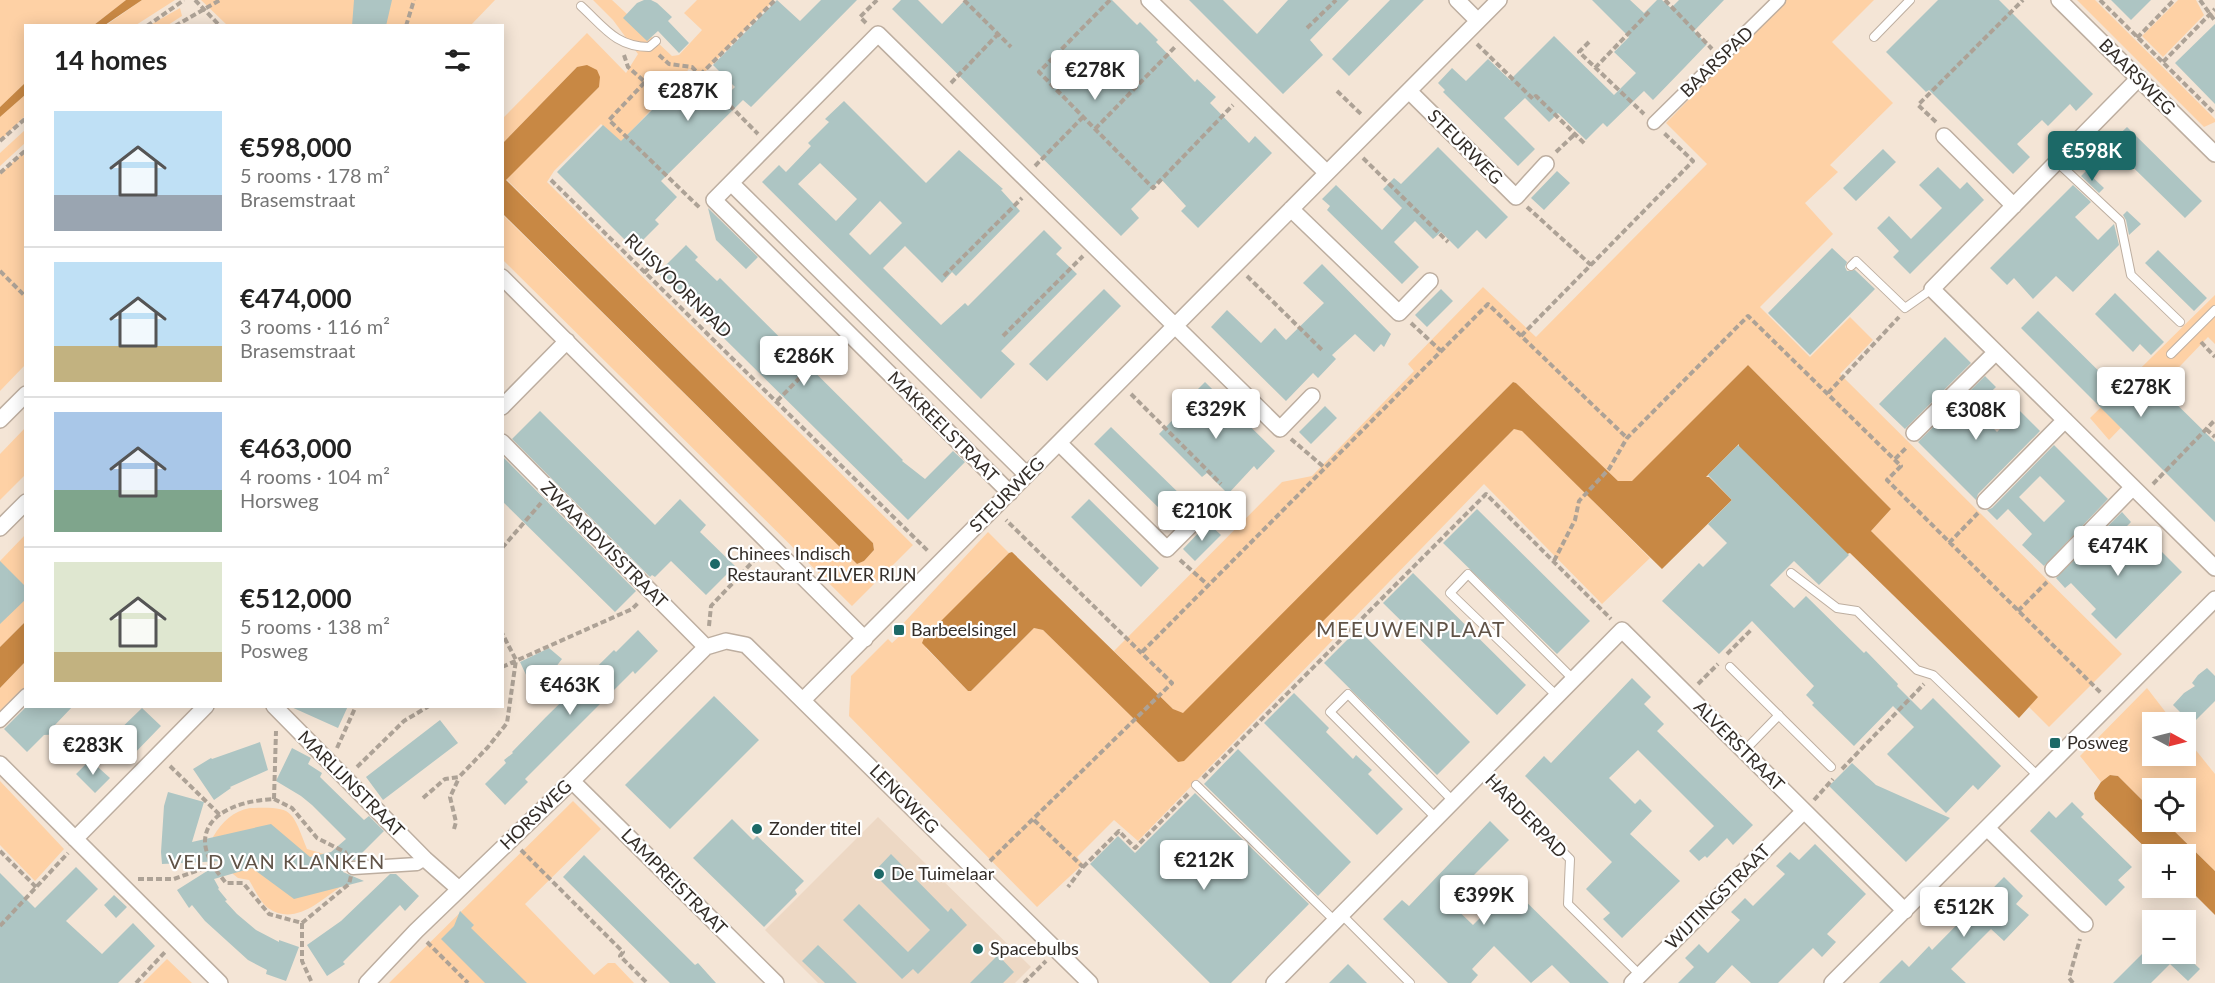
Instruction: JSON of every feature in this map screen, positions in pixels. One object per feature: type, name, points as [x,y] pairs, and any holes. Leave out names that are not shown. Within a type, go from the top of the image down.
[{"type":"street","points":[[1149,0],[1327,173]]},
{"type":"street","points":[[1457,0],[1478,21]]},
{"type":"street","name":"STEURWEG","points":[[803,700],[1499,0]]},
{"type":"street","name":"BAARSPAD","points":[[1654,123],[1779,0]]},
{"type":"street","name":"BAARSWEG","points":[[2059,0],[2215,154]]},
{"type":"street","points":[[878,34],[1280,429],[1312,396]]},
{"type":"street","name":"MAKREELSTRAAT","points":[[878,34],[714,200],[1010,493]]},
{"type":"street","points":[[2139,78],[1932,289],[2215,568]]},
{"type":"street","name":"STEURWEG","points":[[1409,91],[1515,197],[1546,165]]},
{"type":"street","points":[[1944,136],[2014,206]]},
{"type":"street","name":"MAKREELSTRAAT","points":[[731,183],[1027,475]]},
{"type":"street","points":[[1291,209],[1399,313],[1430,281]]},
{"type":"street","points":[[504,279],[865,639]]},
{"type":"street","points":[[504,405],[567,341]]},
{"type":"street","points":[[1914,433],[1996,352]]},
{"type":"street","points":[[0,420],[24,396]]},
{"type":"street","points":[[1985,501],[2065,420]]},
{"type":"street","name":"STEURWEG","points":[[1059,443],[1167,549]]},
{"type":"street","name":"ZWAARDVISSTRAAT","points":[[504,444],[706,647]]},
{"type":"street","points":[[2053,569],[2138,491]]},
{"type":"street","points":[[0,528],[24,504]]},
{"type":"street","points":[[1167,549],[1201,515]]},
{"type":"street","points":[[1841,980],[1905,911],[2215,599]]},
{"type":"street","points":[[1274,983],[1622,630]]},
{"type":"street","name":"ALVERSTRAAT","points":[[1622,630],[1905,911]]},
{"type":"street","name":"LENGWEG","points":[[706,647],[726,641],[746,645],[1090,983]]},
{"type":"street","name":"HORSWEG","points":[[367,983],[416,931],[572,781],[706,647]]},
{"type":"street","points":[[0,721],[24,697]]},
{"type":"street","points":[[75,839],[204,708]]},
{"type":"street","name":"MARLIJNSTRAAT","points":[[275,708],[425,859],[459,889]]},
{"type":"street","points":[[0,764],[220,983]]},
{"type":"street","name":"LAMPREISTRAAT","points":[[572,781],[766,979]]},
{"type":"street","name":"WIJTINGSTRAAT","points":[[1636,979],[1804,811]]},
{"type":"street","points":[[1987,828],[2085,924]]},
{"type":"street","name":"MARLIJNSTRAAT","points":[[353,868],[417,864],[425,859]]},
{"type":"lane","points":[[1874,37],[1910,0]]},
{"type":"lane","points":[[581,6],[621,43],[634,47],[652,44]]},
{"type":"lane","points":[[2057,162],[2120,221],[2131,275],[2180,322]]},
{"type":"lane","points":[[1851,266],[1856,261],[1905,308],[1932,289]]},
{"type":"lane","points":[[2171,354],[2215,310]]},
{"type":"lane","points":[[1791,573],[1837,608],[1857,611],[1917,670],[1933,675],[2039,777]]},
{"type":"lane","points":[[1557,696],[1450,593],[1468,574],[1574,680]]},
{"type":"lane","points":[[1730,667],[1831,767]]},
{"type":"lane","points":[[1437,819],[1330,712],[1348,694],[1454,801]]},
{"type":"lane","points":[[1744,751],[1779,715]]},
{"type":"lane","name":"HARDERPAD","points":[[1482,771],[1570,859],[1568,904],[1636,979]]},
{"type":"lane","points":[[1196,786],[1410,983]]},
{"type":"path","points":[[150,24],[184,0]]},
{"type":"path","points":[[195,0],[218,24]]},
{"type":"path","points":[[182,23],[220,0]]},
{"type":"path","points":[[407,24],[414,0]]},
{"type":"path","points":[[700,75],[775,0]]},
{"type":"path","points":[[877,0],[860,17],[878,34]]},
{"type":"path","points":[[964,0],[1011,47]]},
{"type":"path","points":[[1110,0],[1038,72],[1153,188],[1245,93]]},
{"type":"path","points":[[1307,28],[1335,0]]},
{"type":"path","points":[[1665,0],[1721,58]]},
{"type":"path","points":[[1944,136],[1945,131],[1918,105],[2023,0]]},
{"type":"path","name":"BAARSWEG","points":[[2100,0],[2215,114]]},
{"type":"path","points":[[2137,38],[2174,0]]},
{"type":"path","points":[[2200,0],[2215,21]]},
{"type":"path","points":[[2163,63],[2215,9]]},
{"type":"path","points":[[1595,68],[1649,12]]},
{"type":"path","points":[[1466,33],[1533,99],[1536,96],[1586,144]]},
{"type":"path","points":[[940,94],[998,34]]},
{"type":"path","points":[[1095,129],[1186,36]]},
{"type":"path","points":[[1521,336],[1693,161],[1579,52],[1589,42]]},
{"type":"path","points":[[621,43],[628,67],[645,82],[609,120],[703,212]]},
{"type":"path","points":[[652,44],[669,64],[692,67],[768,144]]},
{"type":"path","points":[[1337,91],[1374,126]]},
{"type":"path","points":[[944,276],[1083,117]]},
{"type":"path","points":[[0,141],[24,120]]},
{"type":"path","points":[[1546,165],[1575,134]]},
{"type":"path","points":[[1354,146],[1448,242]]},
{"type":"path","points":[[0,173],[24,152]]},
{"type":"path","name":"RUISVOORNPAD","points":[[550,180],[940,563]]},
{"type":"path","points":[[1515,197],[1591,265]]},
{"type":"path","points":[[1003,336],[1094,245]]},
{"type":"path","points":[[644,273],[658,258]]},
{"type":"path","points":[[1235,266],[1322,350]]},
{"type":"path","points":[[0,271],[24,295]]},
{"type":"path","points":[[1142,652],[1488,304],[1627,438]]},
{"type":"path","points":[[1827,393],[1896,322],[1905,308]]},
{"type":"path","points":[[1399,313],[1442,351]]},
{"type":"path","points":[[1554,561],[1575,520],[1579,501],[1610,469],[1627,438],[1748,316],[1901,466],[1887,480],[2111,704]]},
{"type":"path","points":[[777,401],[846,331]]},
{"type":"path","points":[[2192,334],[2215,357]]},
{"type":"path","points":[[1119,382],[1221,484]]},
{"type":"path","points":[[2138,491],[2215,420]]},
{"type":"path","points":[[1280,429],[1325,468]]},
{"type":"path","points":[[2206,429],[2215,437]]},
{"type":"path","points":[[504,546],[552,491]]},
{"type":"path","points":[[1068,887],[1083,867],[1119,831],[1135,848],[1486,494],[1622,630]]},
{"type":"path","points":[[1949,543],[1982,508],[1985,501]]},
{"type":"path","points":[[978,872],[1035,820],[1172,683],[994,508]]},
{"type":"path","points":[[706,647],[711,606],[769,544]]},
{"type":"path","points":[[1167,549],[1209,585]]},
{"type":"path","points":[[2018,611],[2053,576],[2053,569]]},
{"type":"path","points":[[504,666],[632,609],[650,591]]},
{"type":"path","points":[[454,829],[456,822],[450,797],[459,777],[507,723],[516,660],[504,637]]},
{"type":"path","points":[[1804,811],[1933,675]]},
{"type":"path","name":"MARLIJNSTRAAT","points":[[274,799],[275,708]]},
{"type":"path","points":[[331,763],[355,708]]},
{"type":"path","points":[[346,778],[380,742],[404,721],[426,708]]},
{"type":"path","points":[[158,755],[221,816]]},
{"type":"path","points":[[423,798],[445,779],[459,777]]},
{"type":"path","points":[[274,799],[292,808],[317,837],[345,852],[353,868],[349,884],[302,923],[269,914],[243,884],[226,883],[213,866],[205,842],[212,823],[235,805],[254,800],[274,799]]},
{"type":"path","points":[[1035,820],[1083,867]]},
{"type":"path","points":[[0,926],[67,857],[75,839]]},
{"type":"path","points":[[511,839],[623,952],[620,956],[647,983]]},
{"type":"path","points":[[0,851],[37,888]]},
{"type":"path","points":[[116,880],[174,879],[213,866]]},
{"type":"path","points":[[302,923],[302,962],[312,983]]},
{"type":"path","points":[[2073,983],[2069,978],[2085,924]]},
{"type":"path","points":[[416,931],[468,983]]},
{"type":"path","points":[[136,983],[177,940]]},
{"type":"path","points":[[1024,983],[1057,950]]},
{"type":"shaded area","points":[[0,0],[126,0],[95,24],[24,24],[24,84],[0,107]]},
{"type":"shaded area","points":[[126,0],[142,0],[106,24],[95,24]]},
{"type":"shaded area","points":[[142,0],[175,0],[138,24],[108,24]]},
{"type":"shaded area","points":[[201,0],[495,0],[472,24],[226,24]]},
{"type":"shaded area","points":[[593,0],[612,0],[672,56],[679,55],[702,30],[684,13],[697,0],[774,0],[702,75],[689,69],[621,142],[601,124],[554,171],[547,182],[913,545],[852,606],[504,261],[504,216],[857,564],[864,561],[874,550],[873,543],[506,179],[599,87],[577,67],[504,142],[504,117],[587,33],[626,73],[638,54],[613,20]]},
{"type":"shaded area","points":[[1786,0],[1874,0],[1832,42],[1893,103],[1830,165],[1838,172],[1805,203],[1833,234],[1760,307],[1810,357],[1850,317],[1873,340],[1840,374],[2122,654],[2049,727],[2029,707],[2037,697],[1871,531],[1891,509],[1748,365],[1633,481],[1618,481],[1513,382],[1183,714],[1173,709],[1114,651],[1282,482],[1312,476],[1414,371],[1408,364],[1483,287],[1536,337],[1707,164],[1666,123]]},
{"type":"shaded area","points":[[2077,0],[2095,0],[2215,119],[2215,122],[2204,127]]},
{"type":"shaded area","points":[[2178,0],[2196,0],[2204,15],[2163,57],[2142,36]]},
{"type":"shaded area","points":[[180,8],[182,16],[170,24],[152,24]]},
{"type":"shaded area","points":[[587,65],[597,70],[600,77],[599,87],[506,180],[873,543],[874,550],[864,561],[857,564],[504,215],[504,142],[577,67]]},
{"type":"shaded area","points":[[24,84],[24,96],[0,117],[0,107]]},
{"type":"shaded area","points":[[24,96],[24,117],[0,141],[0,117]]},
{"type":"shaded area","points":[[24,131],[24,144],[0,166],[0,153]]},
{"type":"shaded area","points":[[24,152],[24,366],[0,391],[0,174]]},
{"type":"shaded area","points":[[2215,295],[2215,344],[2208,337],[2109,440],[2090,418]]},
{"type":"shaded area","points":[[1748,365],[1891,509],[1871,531],[2038,697],[2019,718],[1850,553],[1847,554],[1739,447],[1739,444],[1706,477],[1709,477],[1732,500],[1662,569],[1522,431],[1514,429],[1184,761],[1178,762],[1043,630],[1034,628],[971,691],[968,691],[922,643],[924,638],[1012,552],[1173,709],[1183,713],[1513,382],[1618,481],[1632,481]]},
{"type":"shaded area","points":[[24,429],[24,476],[0,500],[0,454]]},
{"type":"shaded area","points":[[1514,429],[1522,430],[1650,558],[1602,604],[1484,484],[1138,841],[1114,820],[1077,857],[1083,864],[1037,907],[849,716],[851,676],[888,639],[892,643],[903,633],[899,628],[988,532],[1009,553],[988,573],[926,648],[968,691],[971,691],[1034,628],[1043,630],[1178,762]]},
{"type":"shaded area","points":[[24,536],[24,623],[0,647],[0,561]]},
{"type":"shaded area","points":[[24,623],[24,663],[0,688],[0,647]]},
{"type":"shaded area","points":[[24,663],[24,690],[0,714],[0,688]]},
{"type":"shaded area","points":[[2147,688],[2166,712],[2142,712],[2142,766],[2196,766],[2196,750],[2215,774],[2215,871],[2196,852],[2196,844],[2187,844],[2175,832],[2196,832],[2196,778],[2142,778],[2142,800],[2118,776],[2110,775],[2101,782],[2080,756]]},
{"type":"shaded area","points":[[2110,775],[2118,776],[2142,800],[2142,832],[2175,832],[2187,844],[2142,844],[2095,799],[2094,793],[2101,782]]},
{"type":"shaded area","points":[[0,781],[64,849],[35,881],[0,845]]},
{"type":"shaded area","points":[[573,801],[601,829],[525,904],[594,975],[608,963],[615,963],[634,983],[389,983]]},
{"type":"shaded area","points":[[250,808],[275,808],[289,813],[298,826],[307,849],[324,854],[340,887],[315,905],[297,913],[278,913],[268,908],[249,880],[238,878],[233,874],[213,837],[228,818]]},
{"type":"shaded area","name":"De Tuimelaar","points":[[878,817],[1031,967],[1015,983],[818,983],[765,930]]},
{"type":"shaded area","points":[[2196,852],[2215,871],[2215,915],[2196,896]]},
{"type":"shaded area","points":[[167,959],[192,983],[143,983]]},
{"type":"building","points":[[354,0],[392,0],[386,24],[352,24]]},
{"type":"building","points":[[644,0],[657,3],[672,17],[668,21],[689,43],[679,53],[658,31],[647,41],[623,18],[637,3]]},
{"type":"building","points":[[777,0],[800,21],[821,0],[857,0],[751,107],[743,100],[661,181],[677,197],[655,220],[659,224],[634,249],[557,172],[603,125],[621,141],[682,80],[704,101],[707,99],[714,107],[735,87],[713,65]]},
{"type":"building","points":[[901,0],[918,0],[942,24],[965,0],[1112,0],[1137,25],[1140,22],[1195,82],[1197,79],[1216,97],[1210,103],[1249,143],[1255,136],[1272,153],[1198,228],[1181,211],[1186,206],[1161,179],[1131,209],[1139,218],[1121,236],[892,9]]},
{"type":"building","points":[[1189,0],[1223,0],[1257,34],[1288,0],[1349,0],[1310,40],[1323,55],[1283,94]]},
{"type":"building","points":[[1390,0],[1424,0],[1349,76],[1332,59]]},
{"type":"building","points":[[1592,0],[1630,0],[1644,13],[1657,0],[1662,0],[1671,8],[1679,0],[1724,0],[1694,31],[1707,44],[1653,100],[1644,91],[1607,127],[1603,123],[1586,140],[1558,113],[1549,122],[1525,98],[1504,118],[1535,149],[1518,166],[1443,92],[1445,90],[1438,83],[1452,68],[1466,81],[1488,59],[1510,80],[1554,36],[1614,95],[1636,73],[1614,52],[1629,37]]},
{"type":"building","points":[[1938,0],[1999,0],[2093,94],[2076,111],[2070,104],[2048,126],[2042,120],[2017,144],[2030,157],[2013,174],[1929,90],[1926,92],[1886,52]]},
{"type":"building","points":[[2111,0],[2151,0],[2131,20]]},
{"type":"building","points":[[2215,24],[2215,104],[2175,63]]},
{"type":"building","points":[[844,101],[926,183],[959,150],[1003,189],[1001,190],[1020,211],[956,276],[952,272],[942,283],[905,246],[883,268],[941,325],[965,303],[968,306],[1044,230],[1062,248],[1056,254],[1077,274],[1001,351],[1015,364],[981,399],[762,182],[779,165],[786,172],[811,146],[808,143],[829,122],[825,119]],"holes":[[[820,163],[857,199],[836,221],[798,184]],[[880,201],[902,223],[870,255],[849,234]]]},
{"type":"building","points":[[2127,127],[2202,201],[2185,218],[2109,144]]},
{"type":"building","points":[[1438,147],[1508,217],[1486,239],[1477,230],[1458,249],[1441,232],[1433,239],[1415,221],[1394,242],[1419,267],[1402,284],[1327,210],[1330,206],[1322,199],[1336,185],[1382,230],[1402,208],[1383,189],[1394,178],[1401,184]]},
{"type":"building","points":[[1883,149],[1896,162],[1856,201],[1843,188]]},
{"type":"building","points":[[1938,167],[1960,189],[1967,182],[1984,200],[1910,274],[1893,257],[1899,251],[1877,228],[1889,216],[1911,239],[1942,208],[1919,185]]},
{"type":"building","points":[[1557,171],[1570,183],[1544,210],[1531,198]]},
{"type":"building","points":[[2086,171],[2104,188],[2099,193],[2081,176]]},
{"type":"building","points":[[2073,185],[2091,202],[2075,217],[2098,240],[2114,224],[2119,245],[2073,292],[2056,276],[2033,299],[2014,278],[2007,285],[1990,268]]},
{"type":"building","points":[[708,208],[758,257],[746,269],[716,240]]},
{"type":"building","points":[[2127,211],[2141,224],[2129,235],[2123,215]]},
{"type":"building","points":[[686,245],[698,257],[695,260],[717,281],[720,278],[902,461],[925,479],[953,451],[965,462],[908,520],[658,273]]},
{"type":"building","points":[[1832,248],[1847,262],[1845,267],[1847,271],[1855,270],[1875,289],[1810,355],[1768,313]]},
{"type":"building","points":[[2158,250],[2207,298],[2194,311],[2145,263]]},
{"type":"building","points":[[1322,264],[1391,334],[1384,347],[1381,344],[1374,352],[1355,334],[1332,355],[1336,359],[1318,378],[1313,373],[1286,401],[1211,327],[1227,310],[1261,343],[1275,328],[1286,340],[1324,303],[1303,283]]},
{"type":"building","points":[[1104,289],[1121,306],[1047,381],[1029,364]]},
{"type":"building","points":[[1441,289],[1453,301],[1427,327],[1415,315]]},
{"type":"building","points":[[2115,293],[2164,342],[2151,355],[2140,344],[2133,352],[2095,314]]},
{"type":"building","points":[[2038,311],[2122,394],[2128,387],[2136,395],[2151,379],[2215,442],[2215,522],[2021,328]]},
{"type":"building","points":[[1945,337],[1971,363],[1905,429],[1879,404]]},
{"type":"building","points":[[1985,376],[1996,387],[1974,408],[1997,432],[2019,410],[2040,431],[1978,494],[1976,500],[1918,442]]},
{"type":"building","points":[[1205,382],[1275,451],[1257,470],[1254,466],[1228,494],[1207,473],[1202,477],[1159,434],[1190,402],[1187,400]]},
{"type":"building","points":[[1325,406],[1337,418],[1311,444],[1299,432]]},
{"type":"building","points":[[540,411],[655,525],[680,499],[706,525],[700,532],[735,566],[706,595],[671,561],[655,577],[652,575],[650,577],[512,439]]},
{"type":"building","points":[[1111,427],[1187,501],[1169,518],[1094,444]]},
{"type":"building","points":[[1738,445],[1849,555],[1819,585],[1794,561],[1770,585],[1794,608],[1806,596],[1864,653],[1866,651],[1921,710],[1933,698],[2001,766],[1978,790],[1973,785],[1946,813],[1887,754],[1914,727],[1893,706],[1854,746],[1812,705],[1814,703],[1806,695],[1814,686],[1752,621],[1719,654],[1662,601],[1699,563],[1703,567],[1727,543],[1708,524],[1732,500],[1708,475]]},
{"type":"building","points":[[2054,445],[2108,499],[2044,566],[2022,545],[2032,534],[2008,509],[1997,520],[1987,510],[1992,508]],"holes":[[[2040,476],[2065,501],[2044,522],[2019,497]]]},
{"type":"building","points":[[504,458],[636,591],[615,612],[504,503]]},
{"type":"building","points":[[1089,499],[1159,568],[1141,587],[1071,517]]},
{"type":"building","points":[[1477,509],[1590,621],[1557,654],[1443,543]]},
{"type":"building","points":[[2122,512],[2131,522],[2126,527],[2136,537],[2129,544],[2150,565],[2162,552],[2182,572],[2116,639],[2091,614],[2096,609],[2071,583],[2065,588],[2056,578]]},
{"type":"building","points":[[1208,523],[1221,535],[1195,561],[1183,549]]},
{"type":"building","points":[[0,561],[24,585],[24,601],[0,624]]},
{"type":"building","points":[[1413,573],[1526,685],[1497,715],[1383,603]]},
{"type":"building","points":[[1358,629],[1470,742],[1437,775],[1324,663]]},
{"type":"building","points":[[638,630],[658,651],[635,674],[633,671],[525,779],[528,782],[505,805],[485,784],[506,763],[504,760],[546,717],[614,650],[616,652]]},
{"type":"building","points":[[549,648],[562,659],[535,694],[520,662]]},
{"type":"building","points":[[2207,668],[2215,676],[2215,701],[2196,720],[2196,712],[2180,712],[2173,705],[2184,693],[2195,686],[2192,683]]},
{"type":"building","points":[[1632,678],[1651,697],[1644,704],[1664,724],[1657,731],[1753,825],[1733,845],[1727,838],[1707,858],[1705,856],[1699,861],[1689,851],[1714,826],[1638,750],[1609,778],[1635,804],[1640,799],[1652,811],[1630,834],[1680,881],[1622,938],[1603,919],[1610,913],[1586,889],[1612,862],[1525,776],[1544,756],[1551,763]]},
{"type":"building","points":[[1294,693],[1329,728],[1326,732],[1353,759],[1356,755],[1372,770],[1368,774],[1403,809],[1377,835],[1264,723]]},
{"type":"building","points":[[714,696],[759,740],[670,829],[625,785]]},
{"type":"building","points":[[25,708],[71,708],[54,726],[63,734],[44,735],[27,752],[4,729]]},
{"type":"building","points":[[142,708],[161,726],[128,760],[109,740]]},
{"type":"building","points":[[293,708],[347,708],[338,728]]},
{"type":"building","points":[[440,720],[458,743],[383,800],[366,777]]},
{"type":"building","points":[[260,742],[268,770],[230,787],[214,800],[193,769],[211,758]]},
{"type":"building","points":[[292,748],[311,758],[308,764],[322,773],[320,777],[364,820],[369,816],[384,831],[355,860],[345,865],[343,872],[364,881],[294,899],[252,868],[214,879],[218,889],[227,900],[225,901],[256,930],[279,942],[279,940],[299,947],[286,981],[266,974],[267,970],[248,960],[205,921],[192,905],[189,908],[177,890],[223,861],[162,864],[161,852],[164,806],[168,792],[204,802],[192,842],[271,824],[310,857],[331,852],[346,839],[312,805],[276,781]]},
{"type":"building","points":[[1238,749],[1351,862],[1318,896],[1204,784]]},
{"type":"building","points":[[90,760],[110,778],[95,793],[76,774]]},
{"type":"building","points":[[1852,763],[1876,785],[1950,818],[1906,862],[1829,786]]},
{"type":"building","points":[[1195,793],[1309,904],[1231,983],[1210,983],[1090,864],[1118,836],[1135,853]]},
{"type":"building","points":[[2072,802],[2084,814],[2081,817],[2132,867],[2118,880],[2125,887],[2106,906],[2030,831],[2049,811],[2056,818]]},
{"type":"building","points":[[732,819],[753,840],[757,836],[804,881],[795,890],[797,894],[764,927],[693,858]]},
{"type":"building","points":[[1490,821],[1509,840],[1448,901],[1473,925],[1511,887],[1609,983],[1570,983],[1552,965],[1531,983],[1494,946],[1472,969],[1478,975],[1471,983],[1448,983],[1383,919],[1402,900],[1409,906]]},
{"type":"building","points":[[1815,844],[1866,894],[1827,934],[1836,942],[1822,957],[1813,948],[1778,983],[1751,983],[1732,965],[1715,983],[1678,983],[1694,967],[1685,958],[1699,944],[1708,953],[1740,920],[1731,912],[1745,898],[1753,906],[1785,874],[1776,866],[1790,852],[1799,860]]},
{"type":"building","points":[[891,854],[948,912],[951,908],[967,925],[918,974],[913,969],[902,979],[843,920],[859,904],[908,952],[930,930],[873,873]]},
{"type":"building","points":[[584,855],[695,965],[698,963],[716,983],[670,983],[563,877]]},
{"type":"building","points":[[76,867],[98,889],[66,921],[102,954],[133,923],[155,946],[118,983],[0,983],[0,873],[35,908]]},
{"type":"building","points":[[390,874],[396,874],[419,896],[405,911],[400,905],[343,962],[345,964],[327,976],[307,945],[341,921]]},
{"type":"building","points":[[2004,877],[2023,896],[2016,904],[2029,915],[2004,941],[1991,929],[1951,969],[1966,983],[1879,983],[1902,960],[1909,967],[1929,946],[1932,950]]},
{"type":"building","points":[[114,895],[127,907],[116,918],[104,905]]},
{"type":"building","points":[[460,911],[474,925],[471,928],[527,983],[485,983],[441,939],[454,926]]},
{"type":"building","points":[[818,945],[857,983],[825,983],[802,961]]},
{"type":"building","points":[[2142,954],[2142,964],[2170,964],[2151,983],[2113,983]]},
{"type":"building","points":[[998,955],[1014,972],[1003,983],[970,983]]},
{"type":"building","points":[[1348,964],[1367,983],[1329,983]]},
{"type":"building","points":[[2170,964],[2195,964],[2200,969],[2188,981]]},
{"type":"place","name":"Chinees Indisch Restaurant ZILVER RIJN","points":[[715,564]]},
{"type":"place","name":"Barbeelsingel","points":[[899,630]]},
{"type":"place","name":"Posweg","points":[[2055,743]]},
{"type":"place","name":"Zonder titel","points":[[757,829]]},
{"type":"place","name":"De Tuimelaar","points":[[879,874]]},
{"type":"place","name":"Spacebulbs","points":[[978,949]]},
{"type":"district","name":"MEEUWENPLAAT","points":[[1411,630]]},
{"type":"district","name":"VELD VAN KLANKEN","points":[[277,862]]}]
